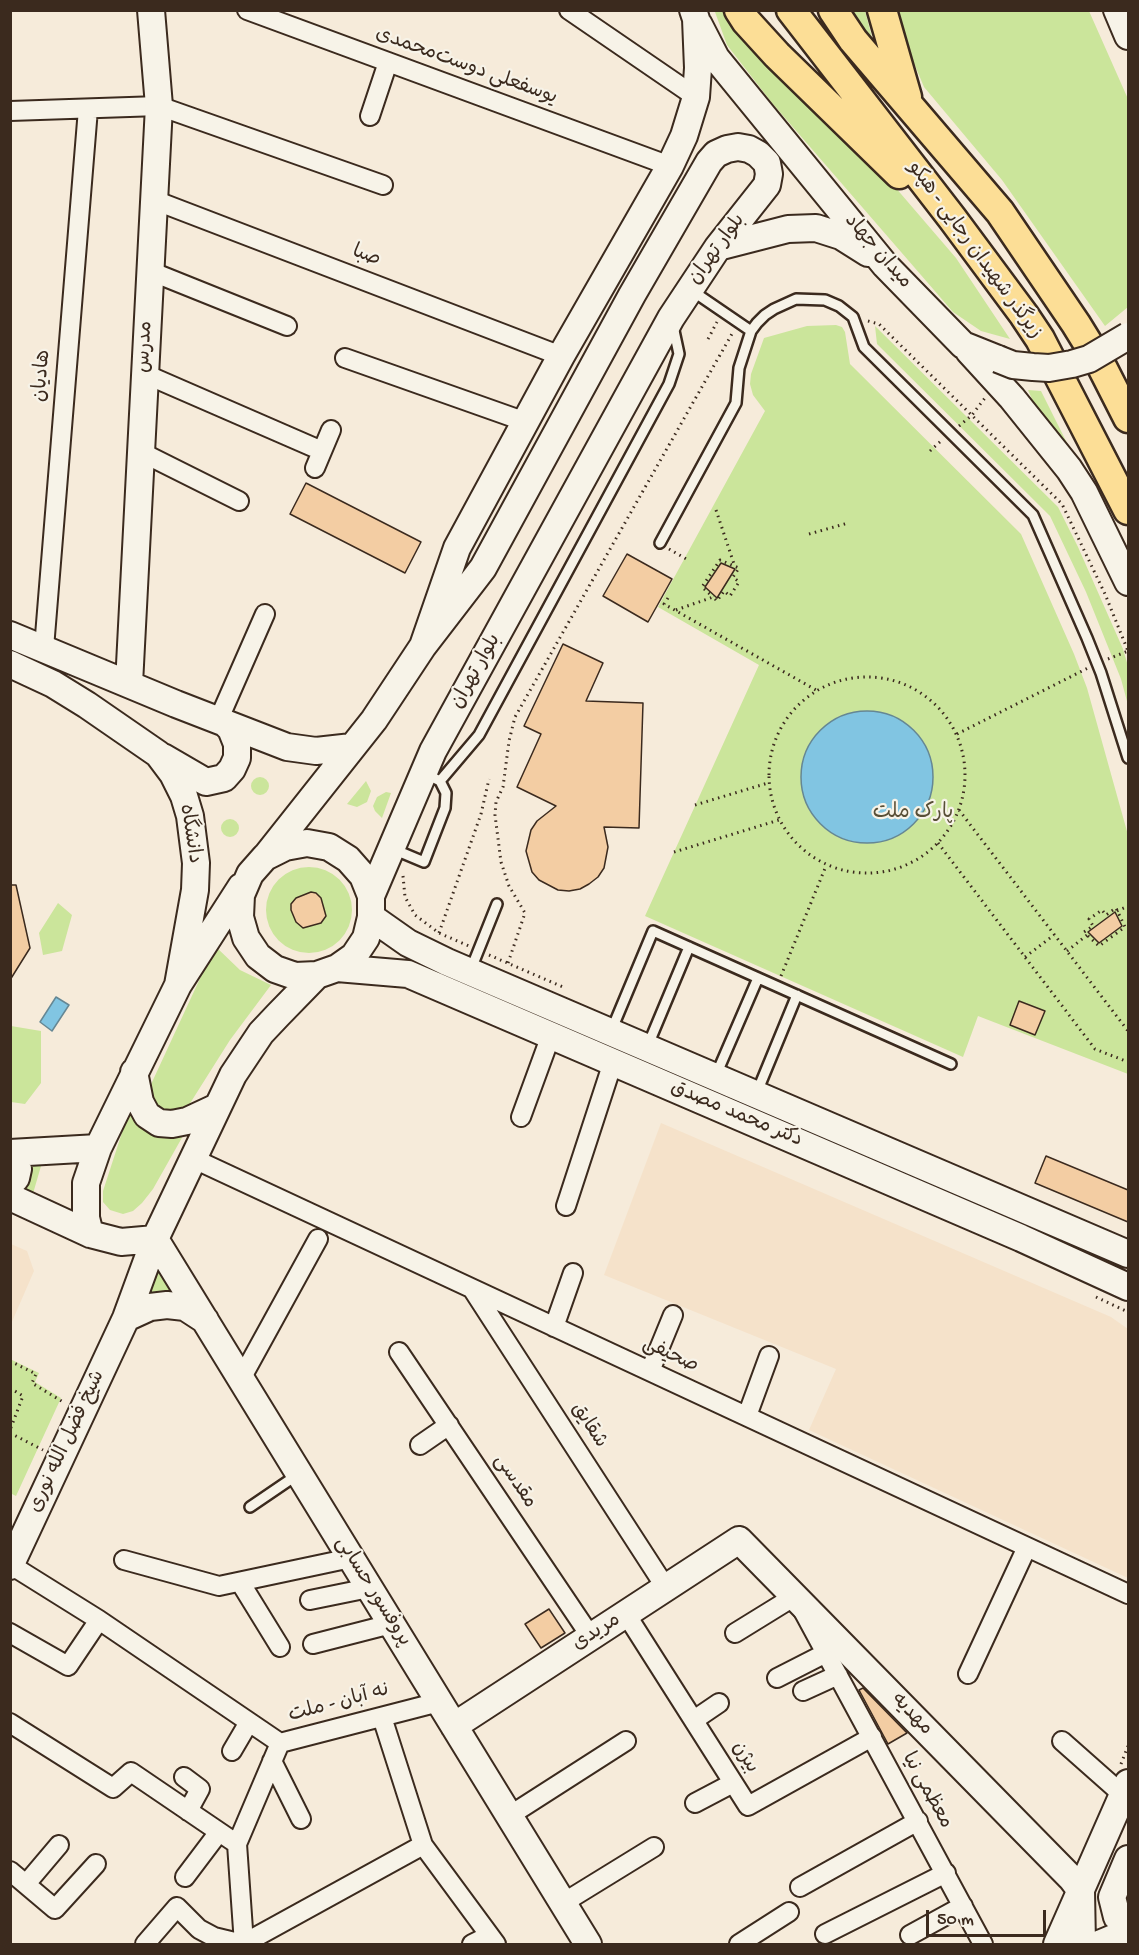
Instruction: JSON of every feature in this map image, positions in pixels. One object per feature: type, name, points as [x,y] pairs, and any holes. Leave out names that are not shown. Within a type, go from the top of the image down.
[{"type":"main road","name":"مدرس","points":[[129,684],[159,106],[151,10]]},
{"type":"main road","points":[[739,10],[746,21],[828,106],[897,172],[952,218]]},
{"type":"main road","name":"زیرگذر شهیدان رجایی - هپکو","points":[[791,10],[952,218],[1041,339],[1128,510]]},
{"type":"main road","name":"زیرگذر شهیدان رجایی - هپکو","points":[[833,10],[854,40],[1006,221],[1076,324],[1100,363],[1128,418]]},
{"type":"main road","points":[[882,10],[910,105]]},
{"type":"main road","name":"بلوار تهران","points":[[423,646],[457,548],[561,356],[670,166],[684,136],[696,97],[698,68],[695,13]]},
{"type":"main road","name":"میدان جهاد","points":[[695,13],[716,58],[885,265],[963,345],[998,371],[1013,365],[1049,368],[1072,364],[1089,359],[1128,336]]},
{"type":"main road","name":"بلوار تهران","points":[[257,865],[374,720],[423,646],[483,568],[632,295],[710,162],[717,154],[727,149],[738,147],[749,149],[758,154],[766,163],[769,174],[767,185],[718,248],[671,318],[433,751],[432,777],[390,848],[371,907]]},
{"type":"main road","points":[[718,248],[788,229],[816,228],[841,236],[885,265]]},
{"type":"main road","points":[[998,371],[1084,492],[1128,582]]},
{"type":"main road","points":[[10,634],[221,722],[301,750],[316,751],[352,747]]},
{"type":"main road","name":"دانشگاه","points":[[10,664],[70,695],[158,754],[173,774],[184,796],[190,816],[196,862],[195,890],[178,985]]},
{"type":"main road","points":[[158,754],[206,782],[224,778],[232,769],[237,758],[231,729],[221,722]]},
{"type":"main road","points":[[90,1234],[86,1218],[86,1183],[98,1148],[178,985],[257,865],[285,847],[307,843],[329,847],[348,859],[363,876],[371,907],[366,938],[354,956],[327,972],[295,976],[275,969],[258,956],[246,938],[240,917],[241,895],[257,865]]},
{"type":"main road","name":"دکتر محمد مصدق","points":[[371,907],[418,948],[1128,1254]]},
{"type":"main road","points":[[408,974],[418,948]]},
{"type":"main road","name":"دکتر محمد مصدق","points":[[327,972],[408,974],[1021,1238],[1128,1287]]},
{"type":"main road","name":"شیخ فضل الله نوری","points":[[11,1565],[126,1318],[155,1239],[192,1158],[238,1067],[261,1033],[327,972]]},
{"type":"main road","points":[[134,1072],[140,1102],[147,1115],[159,1123],[172,1124],[187,1121],[217,1107]]},
{"type":"main road","points":[[10,1184],[16,1178],[18,1169],[11,1153],[98,1148]]},
{"type":"main road","points":[[10,1197],[90,1234],[121,1242],[155,1239]]},
{"type":"main road","name":"پروفسور حسابی","points":[[155,1239],[588,1944]]},
{"type":"main road","points":[[126,1318],[150,1307],[166,1305],[185,1307],[205,1320]]},
{"type":"main road","name":"مریدی","points":[[454,1726],[739,1540]]},
{"type":"main road","name":"مهدیه","points":[[739,1540],[795,1596],[1021,1837],[1081,1891]]},
{"type":"main road","points":[[1057,1944],[1126,1789]]},
{"type":"main road","points":[[1128,1860],[1112,1897],[1117,1917],[1128,1926]]},
{"type":"main road","points":[[1081,1891],[1082,1944]]},
{"type":"main road","points":[[1099,1944],[1111,1939],[1128,1937]]},
{"type":"street","name":"یوسفعلی دوست‌محمدی","points":[[247,10],[670,166]]},
{"type":"street","points":[[569,10],[696,97]]},
{"type":"street","points":[[370,116],[388,62]]},
{"type":"street","points":[[10,111],[159,106],[383,185]]},
{"type":"street","name":"هادیان","points":[[44,648],[88,109]]},
{"type":"street","name":"صبا","points":[[154,200],[561,356]]},
{"type":"street","points":[[150,271],[287,326]]},
{"type":"street","points":[[345,357],[526,422]]},
{"type":"street","points":[[145,374],[265,425],[319,460],[331,430]]},
{"type":"street","points":[[141,452],[239,501]]},
{"type":"street","points":[[221,722],[265,614]]},
{"type":"street","points":[[521,1117],[551,1035]]},
{"type":"street","points":[[566,1206],[613,1062]]},
{"type":"street","name":"صحیفی","points":[[192,1158],[1128,1594]]},
{"type":"street","points":[[241,1379],[318,1239]]},
{"type":"street","points":[[554,1327],[573,1273]]},
{"type":"street","name":"شقایق","points":[[473,1289],[666,1588]]},
{"type":"street","points":[[650,1371],[673,1315]]},
{"type":"street","name":"مقدسی","points":[[399,1352],[591,1637]]},
{"type":"street","points":[[747,1416],[769,1356]]},
{"type":"street","points":[[420,1445],[449,1425]]},
{"type":"street","points":[[968,1674],[1027,1547]]},
{"type":"street","points":[[124,1560],[219,1586],[351,1558]]},
{"type":"street","points":[[11,1565],[99,1620],[280,1743]]},
{"type":"street","points":[[240,1582],[280,1647]]},
{"type":"street","points":[[310,1600],[369,1588]]},
{"type":"street","points":[[735,1633],[795,1596]]},
{"type":"street","name":"معظمی نیا","points":[[795,1596],[983,1944]]},
{"type":"street","name":"بیژن","points":[[626,1614],[748,1806],[872,1737]]},
{"type":"street","points":[[10,1633],[69,1666],[99,1620]]},
{"type":"street","points":[[313,1644],[392,1624]]},
{"type":"street","points":[[777,1678],[825,1653]]},
{"type":"street","points":[[803,1691],[838,1675]]},
{"type":"street","name":"نه آبان - ملت","points":[[244,1944],[237,1844],[280,1743],[439,1702]]},
{"type":"street","points":[[694,1720],[719,1703]]},
{"type":"street","points":[[382,1717],[423,1845],[485,1942]]},
{"type":"street","points":[[232,1752],[249,1722]]},
{"type":"street","points":[[10,1723],[113,1788],[131,1772],[237,1844]]},
{"type":"street","points":[[509,1816],[626,1741]]},
{"type":"street","points":[[1062,1741],[1126,1789]]},
{"type":"street","points":[[272,1761],[301,1819]]},
{"type":"street","points":[[184,1777],[200,1789],[188,1811]]},
{"type":"street","points":[[695,1803],[733,1783]]},
{"type":"street","points":[[800,1887],[918,1821]]},
{"type":"street","points":[[185,1877],[219,1832]]},
{"type":"street","points":[[26,1884],[59,1845]]},
{"type":"street","points":[[145,1944],[177,1907],[200,1929],[214,1937],[244,1944],[423,1845]]},
{"type":"street","points":[[562,1903],[654,1847]]},
{"type":"street","points":[[10,1871],[55,1909],[96,1864]]},
{"type":"street","points":[[825,1934],[946,1873]]},
{"type":"street","points":[[910,1935],[963,1906]]},
{"type":"street","points":[[739,1944],[789,1912]]},
{"type":"lane","points":[[689,289],[751,331]]},
{"type":"lane","points":[[660,543],[736,403],[739,368],[751,331],[765,315],[784,303],[796,299],[825,300],[839,306],[853,317],[864,347],[1033,515],[1097,664],[1128,758]]},
{"type":"lane","points":[[390,848],[424,862],[445,808],[446,793],[432,777]]},
{"type":"lane","points":[[471,971],[497,904]]},
{"type":"lane","points":[[611,1032],[653,931],[951,1064]]},
{"type":"lane","points":[[647,1047],[689,947]]},
{"type":"lane","points":[[715,1077],[758,978]]},
{"type":"lane","points":[[756,1095],[797,995]]},
{"type":"lane","points":[[249,1507],[299,1473]]},
{"type":"path","points":[[708,339],[723,311]]},
{"type":"path","points":[[853,317],[879,324],[1062,504],[1101,584],[1128,651],[1080,671],[957,734]]},
{"type":"path","points":[[508,963],[525,913],[509,886],[501,862],[495,815],[496,802],[503,787],[509,741],[516,717],[738,322]]},
{"type":"path","points":[[930,451],[972,415],[998,371]]},
{"type":"path","points":[[716,510],[735,567]]},
{"type":"path","points":[[809,534],[848,523]]},
{"type":"path","points":[[660,543],[688,560]]},
{"type":"path","points":[[720,561],[739,568],[733,578],[739,582],[730,596],[724,591],[717,602],[713,597],[702,587],[720,561]]},
{"type":"path","points":[[676,610],[713,597]]},
{"type":"path","points":[[668,598],[664,604],[816,691]]},
{"type":"path","points":[[870,676],[891,679],[918,690],[941,709],[957,734],[964,760],[965,786],[959,810],[946,835],[927,854],[904,867],[878,874],[852,873],[826,866],[803,851],[784,830],[773,805],[769,783],[772,747],[784,720],[802,700],[816,691],[823,686],[848,678],[870,676]]},
{"type":"path","points":[[439,933],[481,814],[489,779]]},
{"type":"path","points":[[695,805],[769,783]]},
{"type":"path","points":[[959,810],[1128,1031]]},
{"type":"path","points":[[674,852],[780,820]]},
{"type":"path","points":[[938,843],[1095,1050],[1128,1062]]},
{"type":"path","points":[[781,976],[826,866]]},
{"type":"path","points":[[1117,911],[1128,906]]},
{"type":"path","points":[[1116,908],[1125,927],[1099,946],[1087,935],[1084,932],[1093,926],[1089,919],[1102,910],[1106,915],[1116,908]]},
{"type":"path","points":[[1025,957],[1054,935]]},
{"type":"path","points":[[1067,951],[1087,935]]},
{"type":"path","points":[[1093,1295],[1128,1312]]},
{"type":"path","points":[[10,1361],[36,1374],[32,1383],[65,1403]]},
{"type":"path","points":[[10,1388],[23,1396],[10,1432],[60,1459]]},
{"type":"shaded area","points":[[661,1123],[1111,1317],[1128,1329],[1128,1578],[809,1430],[836,1369],[604,1275]]},
{"type":"shaded area","points":[[11,1244],[27,1251],[34,1271],[11,1324]]},
{"type":"green space","points":[[724,11],[737,33],[794,93],[889,180],[956,258],[1010,339],[981,331],[953,312],[772,103],[727,45],[715,12]]},
{"type":"green space","points":[[845,11],[865,11],[873,41],[870,44]]},
{"type":"green space","points":[[896,11],[1089,11],[1128,99],[1128,307],[1105,326],[1002,180],[924,87],[903,37]]},
{"type":"green space","name":"پارک ملت","points":[[836,325],[842,327],[845,332],[850,364],[1021,534],[1074,654],[1087,688],[1128,835],[1128,1074],[978,1016],[963,1057],[645,916],[759,665],[658,607],[765,411],[753,395],[750,384],[751,374],[764,338],[807,326]]},
{"type":"green space","points":[[875,326],[1058,507],[1123,649],[1128,666],[1128,705],[1121,679],[1086,592],[1050,516],[877,344]]},
{"type":"green space","points":[[1028,390],[1041,391],[1080,469],[1038,413]]},
{"type":"green space","points":[[260,777],[266,780],[269,786],[266,792],[260,795],[254,792],[251,786],[254,780]]},
{"type":"green space","points":[[366,781],[371,791],[367,802],[357,807],[347,804]]},
{"type":"green space","points":[[386,792],[391,793],[382,818],[373,806],[377,797]]},
{"type":"green space","points":[[226,819],[234,819],[239,824],[237,835],[226,837],[221,832],[221,824]]},
{"type":"green space","points":[[309,867],[325,871],[339,880],[348,894],[352,910],[348,926],[339,940],[325,949],[309,953],[293,949],[279,940],[270,926],[266,910],[270,894],[279,880],[293,871]]},
{"type":"green space","points":[[58,903],[72,915],[62,951],[43,955],[39,933]]},
{"type":"green space","points":[[215,946],[240,970],[271,985],[230,1040],[189,1105],[180,1112],[159,1113],[147,1093]]},
{"type":"green space","points":[[11,1026],[41,1031],[41,1083],[25,1104],[11,1102]]},
{"type":"green space","points":[[130,1108],[188,1127],[153,1189],[133,1211],[123,1214],[110,1210],[103,1202],[103,1191]]},
{"type":"green space","points":[[29,1165],[41,1166],[32,1197],[21,1191]]},
{"type":"green space","points":[[158,1272],[176,1298],[147,1297]]},
{"type":"green space","points":[[10,1359],[39,1373],[35,1382],[61,1398],[16,1496],[10,1493]]},
{"type":"water","points":[[867,711],[892,716],[914,730],[928,752],[933,777],[928,802],[914,824],[892,838],[867,843],[842,838],[820,824],[806,802],[801,777],[806,752],[820,730],[842,716]]},
{"type":"water","points":[[56,997],[69,1005],[52,1031],[40,1022]]},
{"type":"building","points":[[306,483],[421,542],[405,573],[290,514]]},
{"type":"building","points":[[627,554],[672,579],[648,622],[603,596]]},
{"type":"building","points":[[721,563],[735,569],[717,598],[705,587]]},
{"type":"building","points":[[563,644],[603,663],[586,701],[643,703],[639,828],[604,827],[608,847],[604,868],[589,884],[569,891],[558,890],[539,880],[532,872],[526,851],[531,830],[537,821],[556,806],[517,787],[541,734],[524,726]]},
{"type":"building","points":[[10,885],[16,885],[30,948],[10,980]]},
{"type":"building","points":[[311,892],[321,898],[326,916],[321,923],[303,928],[296,922],[291,904],[296,898]]},
{"type":"building","points":[[1115,912],[1122,926],[1099,943],[1088,932]]},
{"type":"building","points":[[1019,1001],[1045,1011],[1035,1035],[1010,1025]]},
{"type":"building","points":[[1046,1156],[1128,1190],[1128,1222],[1035,1183]]},
{"type":"building","points":[[549,1609],[565,1633],[541,1648],[525,1624]]},
{"type":"building","points":[[863,1688],[907,1733],[888,1744],[859,1690]]}]
